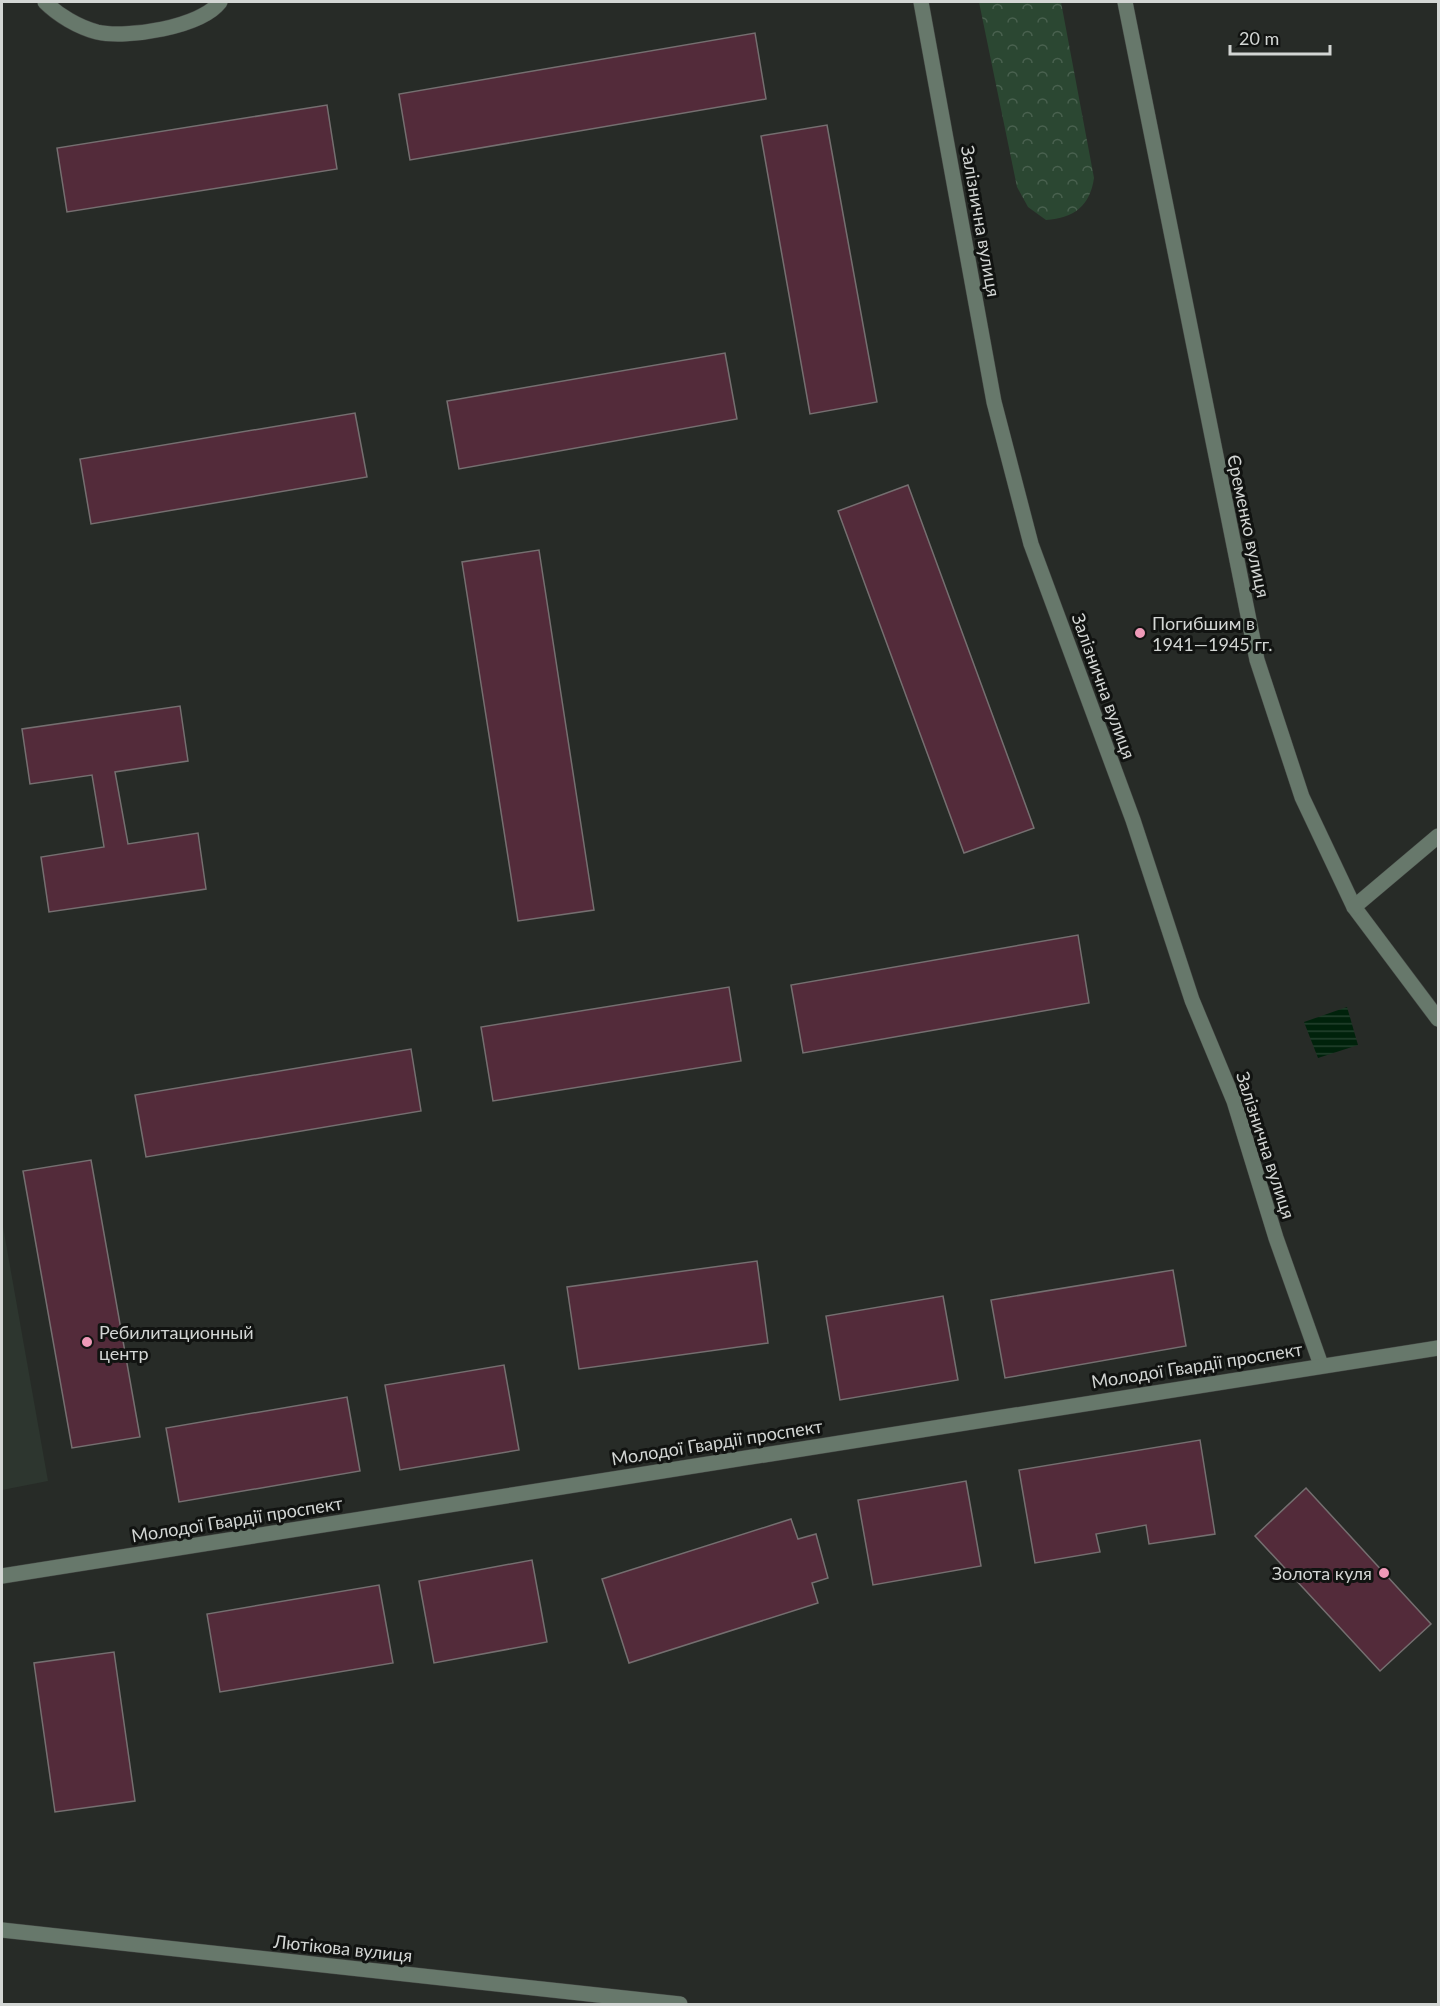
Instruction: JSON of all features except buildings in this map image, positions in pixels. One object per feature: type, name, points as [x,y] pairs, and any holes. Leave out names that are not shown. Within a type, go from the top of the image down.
[{"type":"street","points":[[45,2],[56,14],[96,32],[128,34],[167,28],[216,6]]},
{"type":"street","name":"Залізнична вулиця","points":[[921,2],[994,402],[1030,544],[1134,820],[1192,1000],[1234,1101],[1276,1238],[1321,1365]]},
{"type":"street","name":"Єременко вулиця","points":[[1125,2],[1257,660],[1302,797],[1354,907],[1438,1019]]},
{"type":"street","points":[[1354,907],[1438,836]]},
{"type":"street","name":"Молодої Гвардії проспект","points":[[2,1576],[1438,1348]]},
{"type":"street","name":"Лютікова вулиця","points":[[2,1929],[680,2004]]},
{"type":"shaded area","points":[[1347,1007],[1358,1045],[1318,1058],[1304,1022]]},
{"type":"shaded area","points":[[2,1221],[48,1481],[2,1490]]},
{"type":"green space","points":[[979,2],[1061,2],[1094,178],[1089,196],[1084,203],[1079,209],[1065,217],[1046,220],[1028,207],[1017,187]]},
{"type":"place","name":"Погибшим в 1941—1945 гг.","points":[[1140,633]]},
{"type":"place","name":"Ребилитационный центр","points":[[87,1342]]},
{"type":"place","name":"Золота куля","points":[[1384,1573]]}]
